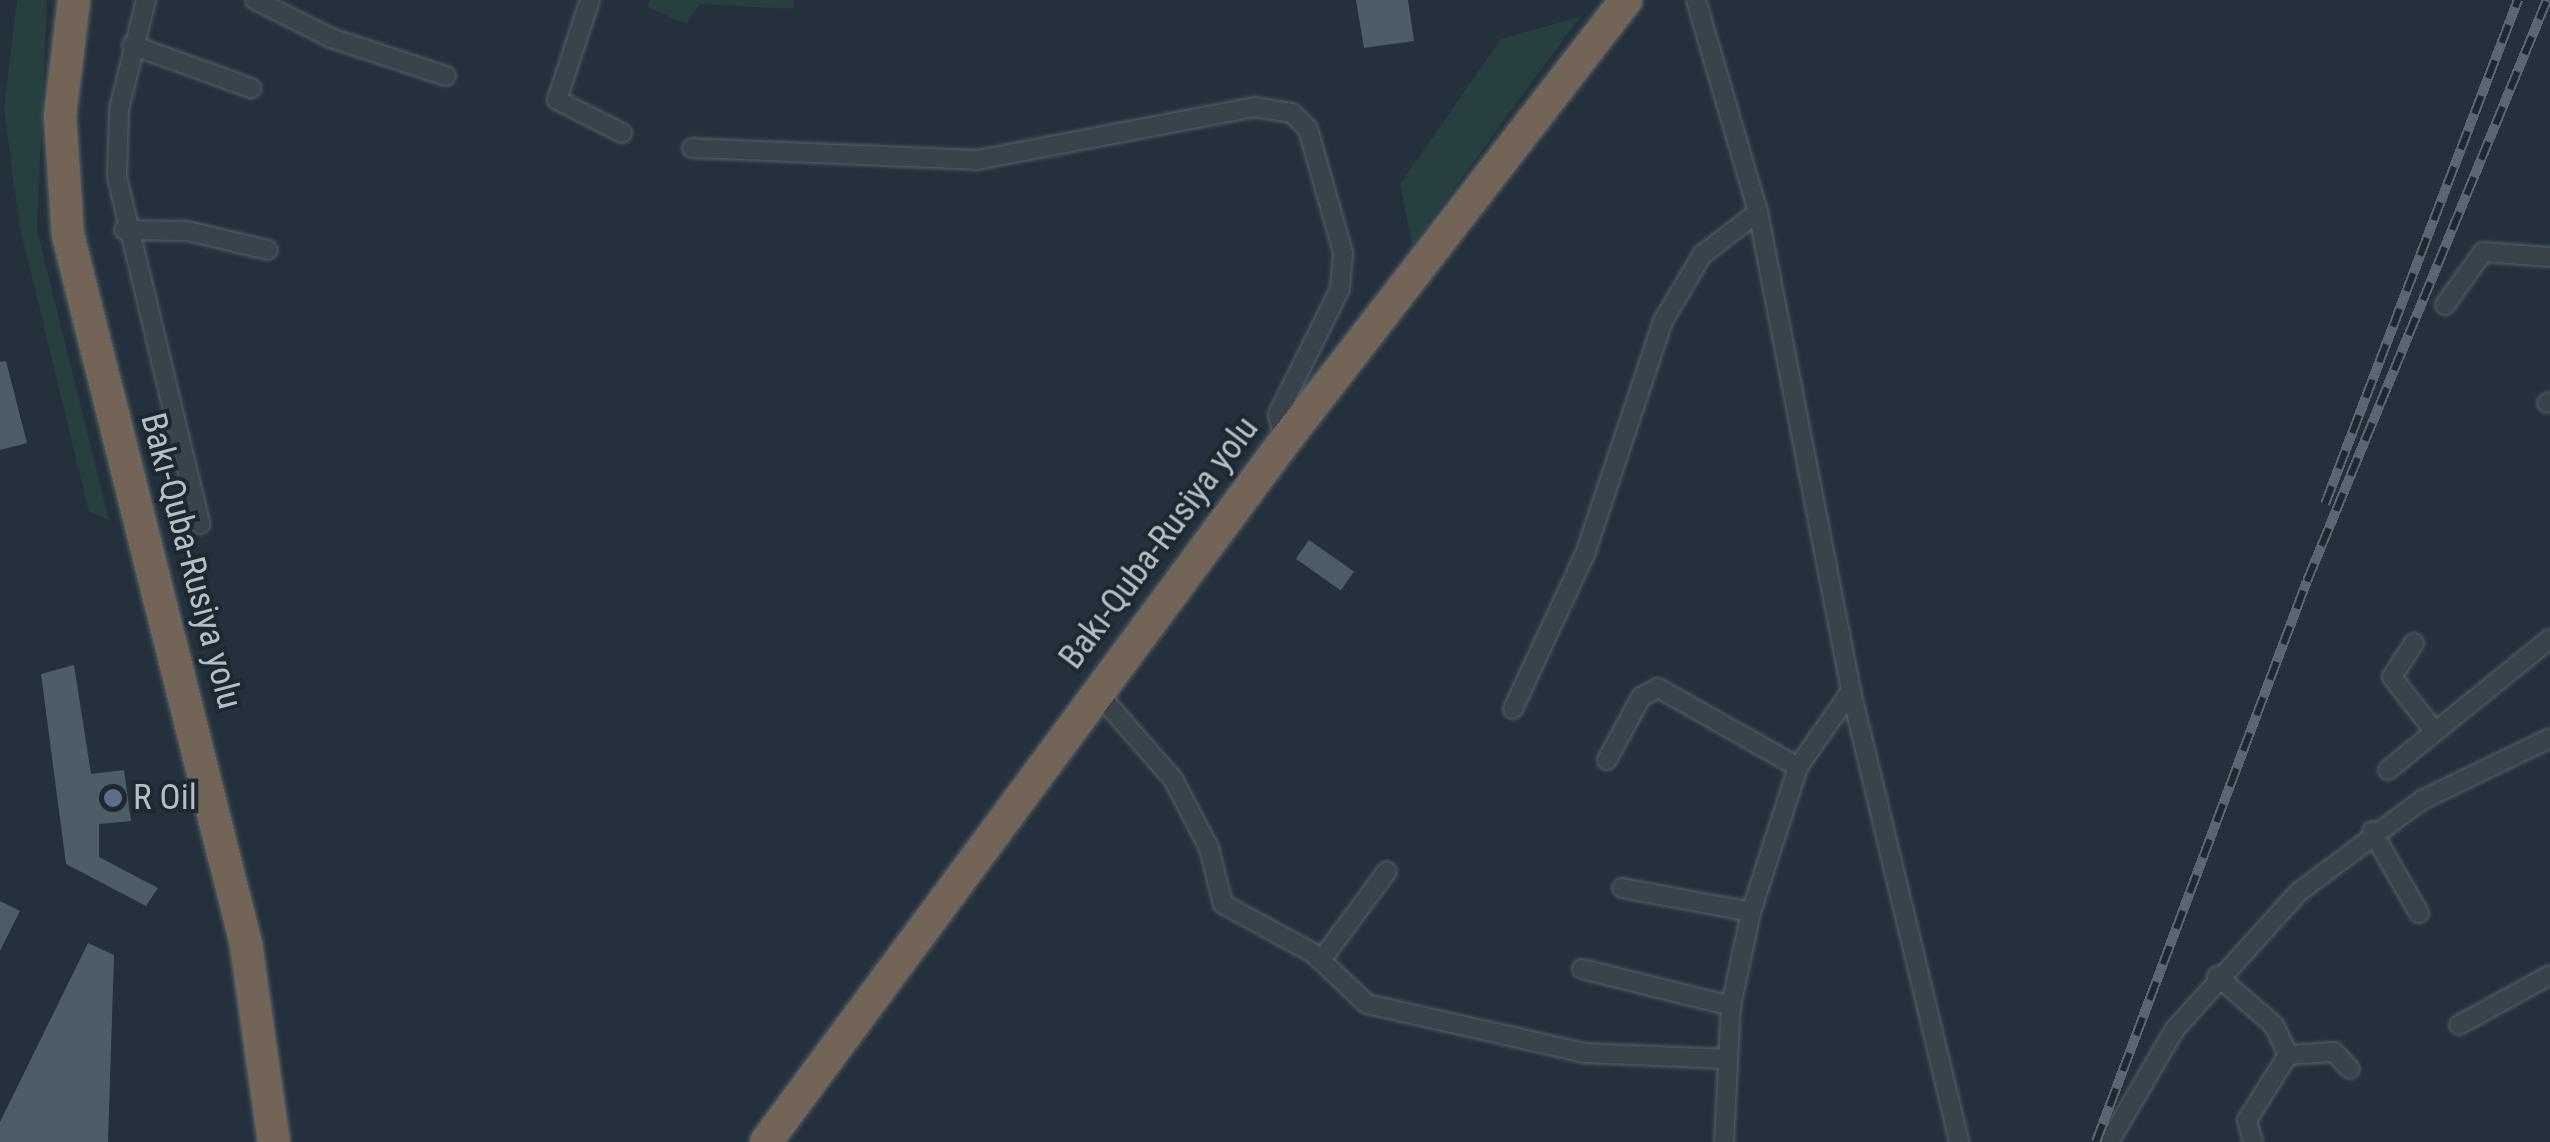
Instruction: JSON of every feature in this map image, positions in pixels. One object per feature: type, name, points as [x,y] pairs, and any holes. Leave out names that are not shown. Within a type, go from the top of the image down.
[{"type":"highway","name":"Bakı-Quba-Rusiya yolu","points":[[74,0],[60,116],[68,235],[246,944],[274,1142]]},
{"type":"highway","name":"Bakı-Quba-Rusiya yolu","points":[[766,1142],[1284,442],[1626,0]]},
{"type":"street","points":[[146,0],[118,110],[124,230],[200,524]]},
{"type":"street","points":[[256,0],[331,38],[446,76]]},
{"type":"street","points":[[590,0],[557,100],[622,133]]},
{"type":"street","points":[[1696,0],[1758,212],[1851,691],[1958,1142]]},
{"type":"street","points":[[132,44],[251,88]]},
{"type":"street","points":[[692,148],[977,160],[1254,107],[1292,113],[1308,129],[1342,253],[1340,289],[1278,414],[1284,442]]},
{"type":"street","points":[[1513,709],[1585,554],[1664,321],[1702,255],[1758,212]]},
{"type":"street","points":[[124,230],[188,231],[268,250]]},
{"type":"street","points":[[2445,305],[2483,252],[2550,257]]},
{"type":"street","points":[[2388,770],[2431,727],[2550,639]]},
{"type":"street","points":[[2414,643],[2392,676],[2431,727]]},
{"type":"street","points":[[1607,760],[1641,697],[1658,688],[1798,767]]},
{"type":"street","points":[[1724,1142],[1731,1006],[1751,912],[1798,767],[1827,714],[1851,691]]},
{"type":"street","points":[[1097,692],[1173,778],[1209,848],[1223,904],[1322,959],[1367,1004],[1584,1053],[1727,1059]]},
{"type":"street","points":[[2109,1142],[2145,1073],[2217,976],[2372,832],[2486,762],[2550,738]]},
{"type":"street","points":[[2372,832],[2419,912]]},
{"type":"street","points":[[1322,959],[1387,871]]},
{"type":"street","points":[[1622,888],[1751,912]]},
{"type":"street","points":[[1582,969],[1731,1006]]},
{"type":"street","points":[[2459,1025],[2550,974]]},
{"type":"street","points":[[2217,976],[2274,1025],[2288,1055]]},
{"type":"street","points":[[2288,1055],[2334,1052],[2350,1069]]},
{"type":"street","points":[[2253,1142],[2247,1120],[2288,1055]]},
{"type":"green space","points":[[17,0],[47,0],[37,230],[109,520],[89,512],[19,224],[4,108]]},
{"type":"green space","points":[[650,0],[794,0],[793,9],[700,4],[686,24],[647,7]]},
{"type":"green space","points":[[1580,17],[1412,246],[1400,184],[1501,39]]},
{"type":"building","points":[[1356,0],[1408,0],[1414,41],[1364,48]]},
{"type":"building","points":[[6,361],[27,443],[0,450],[0,362]]},
{"type":"building","points":[[1309,540],[1354,572],[1341,590],[1296,559]]},
{"type":"building","points":[[74,665],[91,774],[124,770],[131,821],[99,824],[99,857],[158,888],[146,906],[66,864],[41,674]]},
{"type":"building","points":[[0,901],[20,911],[0,951]]},
{"type":"building","points":[[88,943],[114,955],[108,1142],[0,1142],[0,1122]]},
{"type":"railway","points":[[2325,504],[2518,0]]},
{"type":"railway","points":[[2096,1142],[2307,581],[2547,0]]},
{"type":"place","name":"R Oil","points":[[113,798]]}]
